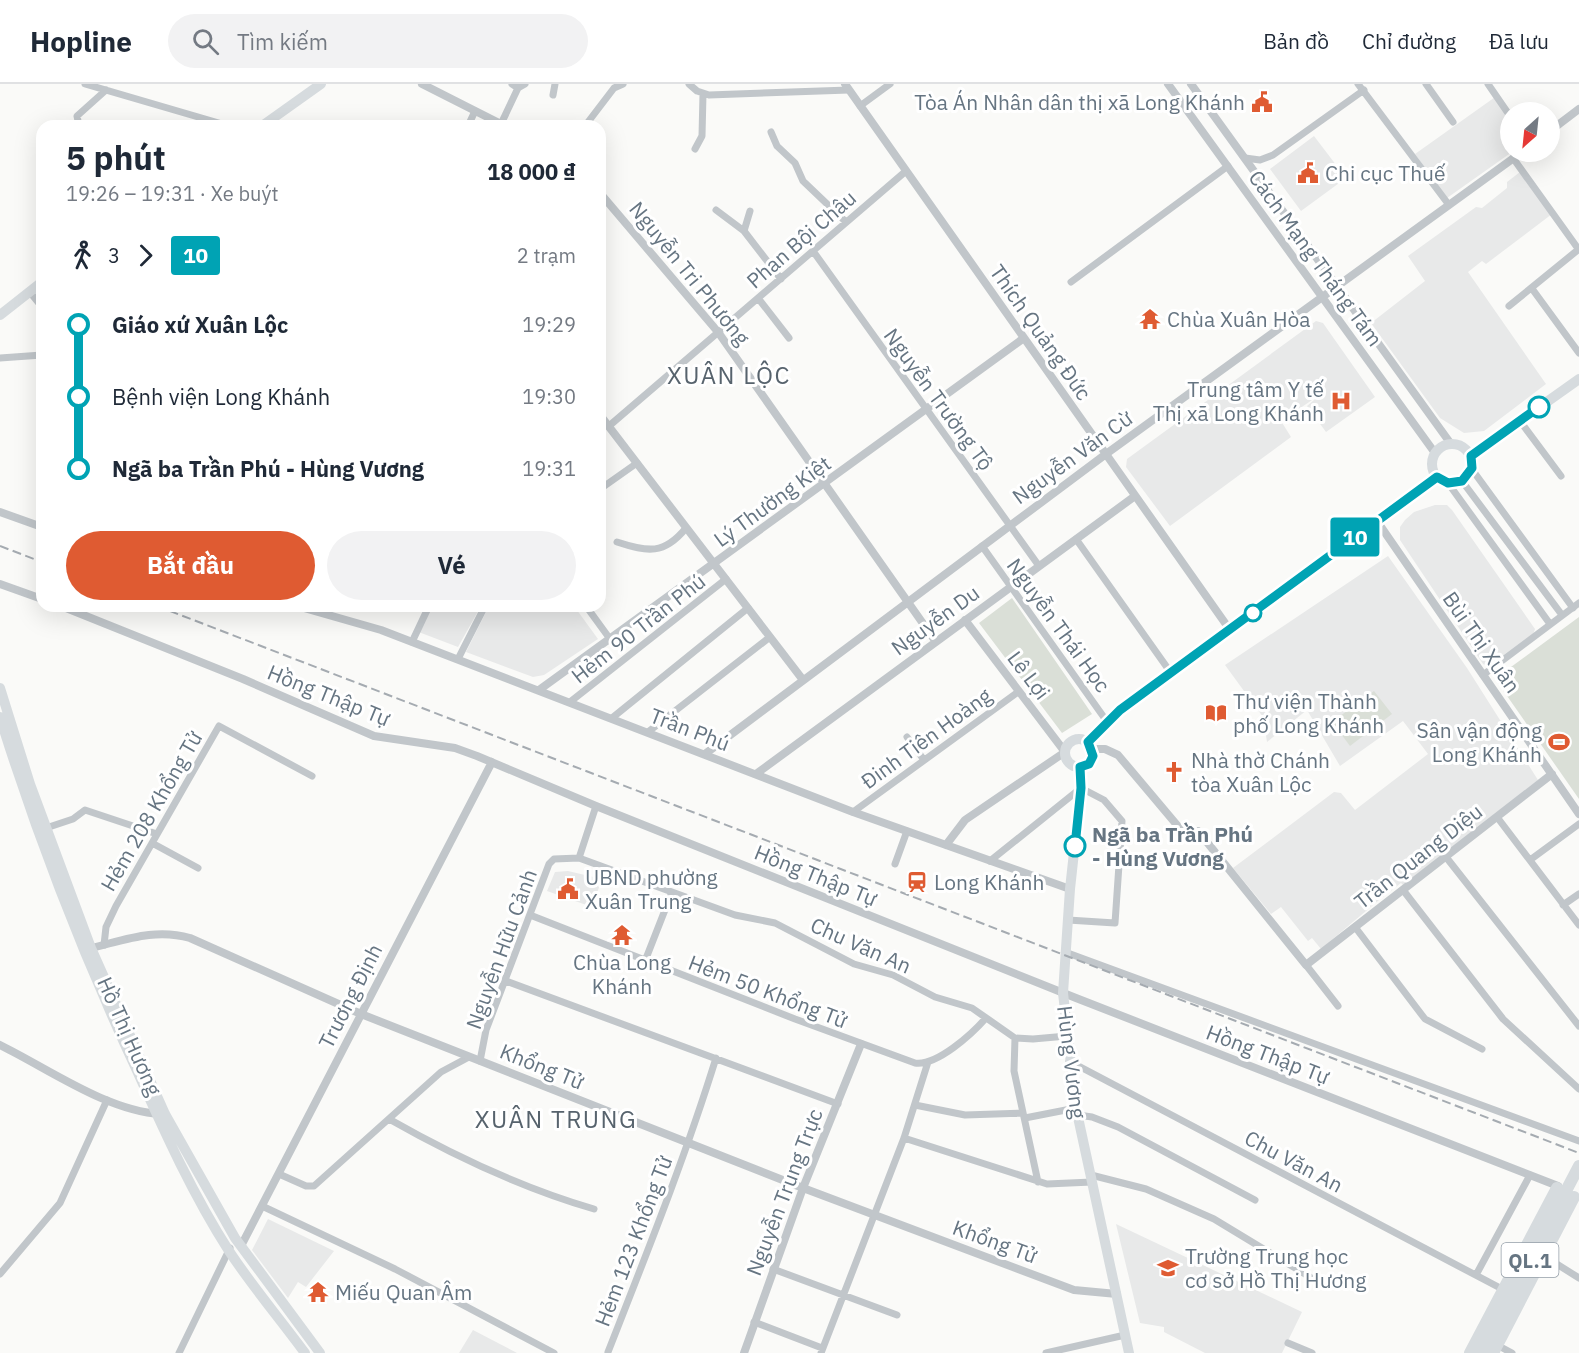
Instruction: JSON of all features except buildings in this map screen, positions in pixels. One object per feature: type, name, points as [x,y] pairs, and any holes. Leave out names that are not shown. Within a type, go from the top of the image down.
[{"type":"highway","name":"QL.1","points":[[1481,1353],[1579,1166]]},
{"type":"highway","name":"QL.1","points":[[1470,1353],[1557,1187]]},
{"type":"highway","points":[[1557,1187],[1557,1195],[1563,1201],[1576,1195]]},
{"type":"highway","name":"QL.1","points":[[1495,1349],[1576,1195]]},
{"type":"main road","points":[[275,120],[321,84]]},
{"type":"main road","points":[[0,315],[36,286]]},
{"type":"main road","points":[[1471,456],[1579,378]]},
{"type":"main road","points":[[1451,444],[1459,445],[1471,456],[1472,468],[1462,481],[1448,483],[1437,477],[1432,461],[1435,453],[1442,446],[1451,444]]},
{"type":"main road","points":[[1091,745],[1082,739],[1072,740],[1065,752],[1070,764],[1080,767],[1092,760],[1091,745],[1120,710],[1437,477]]},
{"type":"main road","name":"Hồ Thị Hương","points":[[0,688],[46,828],[91,948],[160,1114],[238,1242],[320,1353]]},
{"type":"main road","name":"Hồ Thị Hương","points":[[0,717],[29,811],[77,933],[192,1186],[231,1253],[305,1353]]},
{"type":"main road","name":"Hùng Vương","points":[[1080,767],[1081,788],[1070,889],[1063,993],[1069,1061],[1077,1111],[1129,1353]]},
{"type":"main road","points":[[231,1253],[238,1242]]},
{"type":"street","points":[[87,84],[208,120]]},
{"type":"street","points":[[422,84],[493,120]]},
{"type":"street","points":[[553,95],[555,84]]},
{"type":"street","points":[[590,120],[618,84],[623,84]]},
{"type":"street","points":[[689,84],[703,94],[847,87]]},
{"type":"street","points":[[860,106],[890,84]]},
{"type":"street","name":"Cách Mạng Tháng Tám","points":[[1168,84],[1435,453]]},
{"type":"street","name":"Cách Mạng Tháng Tám","points":[[1191,84],[1451,444]]},
{"type":"street","points":[[1358,84],[1449,205]]},
{"type":"street","points":[[1488,84],[1500,102]]},
{"type":"street","points":[[505,120],[518,85]]},
{"type":"street","points":[[1429,85],[1453,122]]},
{"type":"street","name":"Thích Quảng Đức","points":[[847,87],[1230,630]]},
{"type":"street","points":[[78,120],[77,116],[106,90]]},
{"type":"street","points":[[1245,158],[1260,160],[1273,155],[1364,90]]},
{"type":"street","points":[[695,149],[702,136],[703,94]]},
{"type":"street","points":[[1560,124],[1579,110]]},
{"type":"street","points":[[471,120],[475,111]]},
{"type":"street","points":[[771,132],[777,146],[795,163],[803,181],[846,222]]},
{"type":"street","name":"Nguyễn Văn Cừ","points":[[705,754],[1106,454],[1508,162]]},
{"type":"street","points":[[1509,306],[1533,290],[1579,250],[1517,162]]},
{"type":"street","points":[[1071,282],[1228,166]]},
{"type":"street","name":"Phan Bội Châu","points":[[609,426],[906,171]]},
{"type":"street","name":"Nguyễn Tri Phương","points":[[606,200],[718,332],[936,642]]},
{"type":"street","points":[[716,210],[744,231],[781,279]]},
{"type":"street","points":[[744,231],[750,211]]},
{"type":"street","name":"Nguyễn Trường Tộ","points":[[813,251],[1039,566]]},
{"type":"street","points":[[1533,290],[1579,353]]},
{"type":"street","points":[[29,291],[36,300]]},
{"type":"street","points":[[758,298],[789,338]]},
{"type":"street","name":"Lý Thường Kiệt","points":[[539,690],[825,485],[1024,338]]},
{"type":"street","points":[[0,358],[36,355]]},
{"type":"street","points":[[1520,421],[1561,476]]},
{"type":"street","points":[[606,422],[803,680]]},
{"type":"street","points":[[606,485],[637,463]]},
{"type":"street","points":[[1472,468],[1576,605],[1483,675]]},
{"type":"street","points":[[1462,481],[1562,615]]},
{"type":"street","points":[[1448,483],[1550,624]]},
{"type":"street","name":"Nguyễn Du","points":[[756,774],[1135,496]]},
{"type":"street","points":[[0,512],[36,525]]},
{"type":"street","name":"Bùi Thị Xuân","points":[[1377,521],[1579,814]]},
{"type":"street","points":[[617,542],[642,550],[659,549],[676,540],[686,528]]},
{"type":"street","points":[[1076,539],[1172,673]]},
{"type":"street","name":"Nguyễn Thái Học","points":[[982,546],[1108,723]]},
{"type":"street","name":"Hẻm 90 Trần Phú","points":[[570,702],[726,579]]},
{"type":"street","points":[[0,584],[36,597]]},
{"type":"street","points":[[612,718],[748,608]]},
{"type":"street","name":"Hồng Thập Tự","points":[[76,612],[374,736],[455,748],[492,762],[596,807],[1557,1187]]},
{"type":"street","name":"Trần Phú","points":[[318,612],[367,626],[458,659],[853,812],[1070,889]]},
{"type":"street","points":[[411,642],[426,612]]},
{"type":"street","points":[[458,659],[482,612]]},
{"type":"street","points":[[590,612],[610,639]]},
{"type":"street","name":"Lê Lợi","points":[[965,620],[1065,752]]},
{"type":"street","points":[[648,732],[770,637]]},
{"type":"street","name":"Đinh Tiên Hoàng","points":[[853,812],[1018,692]]},
{"type":"street","name":"Hẻm 208 Khổng Tử","points":[[104,945],[111,916],[219,726],[312,776]]},
{"type":"street","points":[[907,737],[924,760]]},
{"type":"street","points":[[1091,745],[1118,755],[1182,831],[1187,833],[1194,829],[1198,831],[1338,1006]]},
{"type":"street","points":[[946,845],[965,820],[1065,752]]},
{"type":"street","name":"Trương Định","points":[[238,1242],[262,1206],[492,762]]},
{"type":"street","name":"Trần Quang Diệu","points":[[1306,965],[1552,774]]},
{"type":"street","points":[[990,861],[1081,788],[1104,800],[1122,821],[1116,920],[1113,925],[1068,921]]},
{"type":"street","points":[[579,858],[596,807]]},
{"type":"street","points":[[46,828],[74,819],[85,810],[157,834]]},
{"type":"street","points":[[1497,817],[1579,925]]},
{"type":"street","points":[[1530,860],[1579,824]]},
{"type":"street","points":[[895,864],[907,831]]},
{"type":"street","points":[[152,843],[198,868]]},
{"type":"street","points":[[1446,857],[1579,1026]]},
{"type":"street","name":"Chu Văn An","points":[[579,858],[735,915],[775,923],[854,964],[893,975],[935,997],[972,1008],[1015,1038]]},
{"type":"street","name":"Nguyễn Hữu Cảnh","points":[[480,1061],[486,1030],[552,861],[579,858]]},
{"type":"street","points":[[1403,890],[1503,1020],[1579,1089]]},
{"type":"street","points":[[645,961],[672,892]]},
{"type":"street","points":[[1563,905],[1579,894]]},
{"type":"street","name":"Hẻm 50 Khổng Tử","points":[[531,915],[861,1044],[915,1063],[928,1062]]},
{"type":"street","points":[[1355,927],[1425,1019],[1482,1049]]},
{"type":"street","name":"Khổng Tử","points":[[91,948],[148,934],[179,934],[220,949],[362,1014],[802,1188],[1074,1290],[1117,1294]]},
{"type":"street","points":[[1065,952],[1579,1141]]},
{"type":"street","points":[[506,981],[838,1104]]},
{"type":"street","points":[[754,1322],[821,1351],[904,1138],[928,1062],[965,1040],[986,1018]]},
{"type":"street","points":[[1038,1182],[1013,1063],[1015,1038],[1067,1036]]},
{"type":"street","name":"Nguyễn Trung Trực","points":[[744,1353],[802,1188],[861,1044]]},
{"type":"street","points":[[0,1045],[107,1100],[139,1111],[160,1114]]},
{"type":"street","name":"Nguyễn Hữu Cảnh","points":[[279,1173],[306,1186],[314,1186],[441,1072],[469,1057]]},
{"type":"street","name":"Hẻm 123 Khổng Tử","points":[[608,1352],[646,1246],[689,1143],[716,1058]]},
{"type":"street","name":"Chu Văn An","points":[[1069,1061],[1504,1290]]},
{"type":"street","points":[[0,1274],[60,1203],[107,1100]]},
{"type":"street","points":[[915,1105],[965,1115],[1024,1115],[1077,1111],[1118,1127],[1255,1200]]},
{"type":"street","points":[[389,1119],[448,1152],[507,1178],[594,1209]]},
{"type":"street","points":[[904,1138],[1038,1182],[1056,1185],[1091,1178],[1146,1189],[1215,1219],[1310,1277]]},
{"type":"street","points":[[1476,1275],[1530,1175]]},
{"type":"street","points":[[262,1206],[402,1272],[554,1353]]},
{"type":"street","points":[[179,1353],[231,1253]]},
{"type":"street","points":[[1544,1256],[1579,1278]]},
{"type":"street","points":[[773,1269],[897,1315]]},
{"type":"street","points":[[1046,1353],[1125,1335]]},
{"type":"street","points":[[1288,1343],[1312,1353]]},
{"type":"street","points":[[1495,1349],[1512,1353]]},
{"type":"shaded area","points":[[1498,95],[1503,102],[1500,102],[1500,160],[1447,198],[1415,154]]},
{"type":"shaded area","name":"Chi cục Thuế","points":[[1314,136],[1346,178],[1301,211],[1270,169]]},
{"type":"shaded area","points":[[1520,172],[1552,214],[1486,264],[1482,261],[1468,272],[1546,384],[1484,431],[1464,433],[1440,418],[1371,323],[1425,281],[1408,256],[1476,207],[1482,208],[1507,188],[1507,182]]},
{"type":"shaded area","points":[[1316,321],[1323,323],[1375,397],[1326,432],[1307,406],[1321,394],[1281,421],[1291,437],[1170,526],[1126,467],[1127,459]]},
{"type":"shaded area","points":[[1435,505],[1447,505],[1452,510],[1535,629],[1532,638],[1491,668],[1483,664],[1400,540],[1400,527],[1405,520],[1414,512]]},
{"type":"shaded area","points":[[1388,556],[1467,668],[1538,780],[1403,885],[1401,883],[1379,900],[1321,949],[1312,938],[1308,941],[1281,907],[1271,914],[1233,868],[1334,792],[1341,793],[1355,810],[1428,754],[1403,721],[1340,766],[1307,710],[1267,742],[1263,717],[1225,665]]},
{"type":"shaded area","points":[[1012,598],[1092,714],[1062,733],[979,623]]},
{"type":"shaded area","points":[[429,612],[478,612],[458,647],[416,631]]},
{"type":"shaded area","points":[[486,612],[578,612],[598,639],[544,675],[533,677],[466,652]]},
{"type":"shaded area","name":"Sân vận động Long Khánh","points":[[1579,617],[1579,799],[1498,683],[1500,675]]},
{"type":"shaded area","points":[[1374,691],[1392,714],[1350,746],[1332,722]]},
{"type":"shaded area","points":[[568,871],[602,879],[592,907],[547,891],[555,872]]},
{"type":"shaded area","points":[[268,1219],[334,1251],[306,1287],[298,1282],[288,1298],[252,1250]]},
{"type":"shaded area","name":"Trường Trung học cơ sở Hồ Thị Hương","points":[[1116,1224],[1302,1312],[1282,1353],[1205,1353],[1164,1332],[1164,1327],[1140,1323]]},
{"type":"shaded area","points":[[473,1330],[517,1353],[459,1353]]},
{"type":"railway","points":[[0,546],[36,560]]},
{"type":"railway","points":[[173,612],[1579,1153]]},
{"type":"bus line","name":"10","points":[[1075,846],[1081,788],[1080,767],[1089,764],[1093,756],[1093,749],[1088,742],[1120,710],[1437,477],[1452,484],[1462,481],[1470,474],[1471,456],[1539,407]]},
{"type":"place","name":"Tòa Án Nhân dân thị xã Long Khánh","points":[[1262,102]]},
{"type":"place","name":"Chi cục Thuế","points":[[1308,173]]},
{"type":"place","name":"Chùa Xuân Hòa","points":[[1150,319]]},
{"type":"place","name":"Trung tâm Y tế Thị xã Long Khánh","points":[[1341,401]]},
{"type":"place","name":"Thư viện Thành phố Long Khánh","points":[[1216,713]]},
{"type":"place","name":"Sân vận động Long Khánh","points":[[1559,742]]},
{"type":"place","name":"Nhà thờ Chánh tòa Xuân Lộc","points":[[1174,772]]},
{"type":"place","name":"Ngã ba Trần Phú - Hùng Vương","points":[[1075,846]]},
{"type":"place","name":"Long Khánh","points":[[917,882]]},
{"type":"place","name":"UBND phường Xuân Trung","points":[[568,889]]},
{"type":"place","name":"Chùa Long Khánh","points":[[622,935]]},
{"type":"place","name":"Trường Trung học cơ sở Hồ Thị Hương","points":[[1168,1268]]},
{"type":"place","name":"Miếu Quan Âm","points":[[318,1292]]},
{"type":"district","name":"XUÂN LỘC","points":[[729,375]]},
{"type":"district","name":"XUÂN TRUNG","points":[[556,1119]]}]
